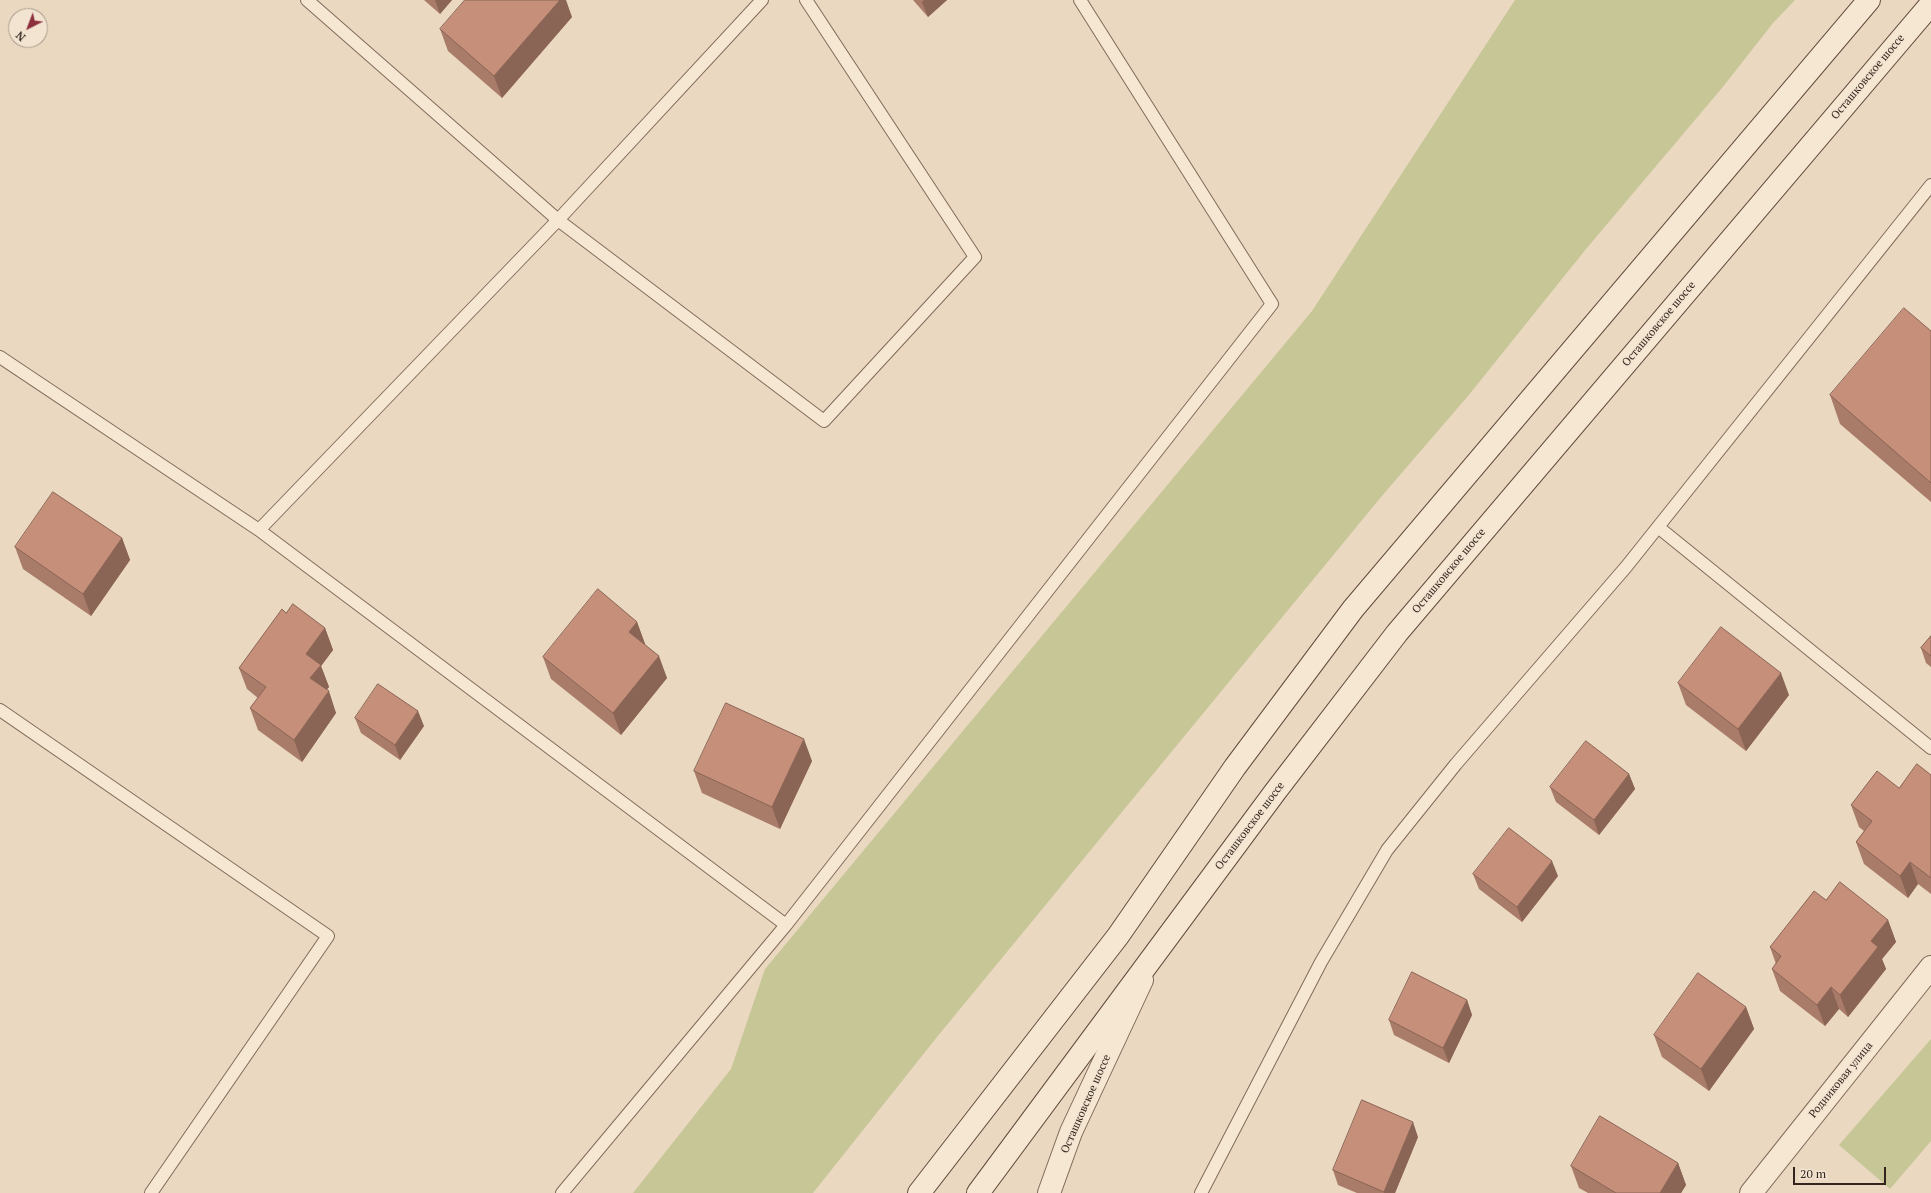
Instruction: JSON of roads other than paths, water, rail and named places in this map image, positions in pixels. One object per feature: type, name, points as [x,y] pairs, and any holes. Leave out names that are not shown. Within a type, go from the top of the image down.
[{"type":"main road","points":[[919,1193],[1118,936],[1235,767],[1353,609],[1869,0]]},
{"type":"main road","name":"Осташковское шоссе","points":[[1049,1193],[1071,1132],[1152,959],[1275,792],[1397,633],[1931,4]]},
{"type":"main road","points":[[978,1193],[1152,959]]},
{"type":"main road","name":"Родниковая улица","points":[[1751,1193],[1931,967]]},
{"type":"lane","points":[[307,0],[558,220],[824,421],[975,256],[806,0]]},
{"type":"lane","points":[[259,530],[558,220],[762,0]]},
{"type":"lane","points":[[562,1193],[786,925],[1272,304],[1080,0]]},
{"type":"lane","points":[[1201,1193],[1321,962],[1387,850],[1456,764],[1626,567],[1931,184]]},
{"type":"lane","points":[[0,357],[259,530],[786,925]]},
{"type":"lane","points":[[1658,527],[1931,748]]},
{"type":"lane","points":[[0,710],[328,936],[151,1193]]}]
